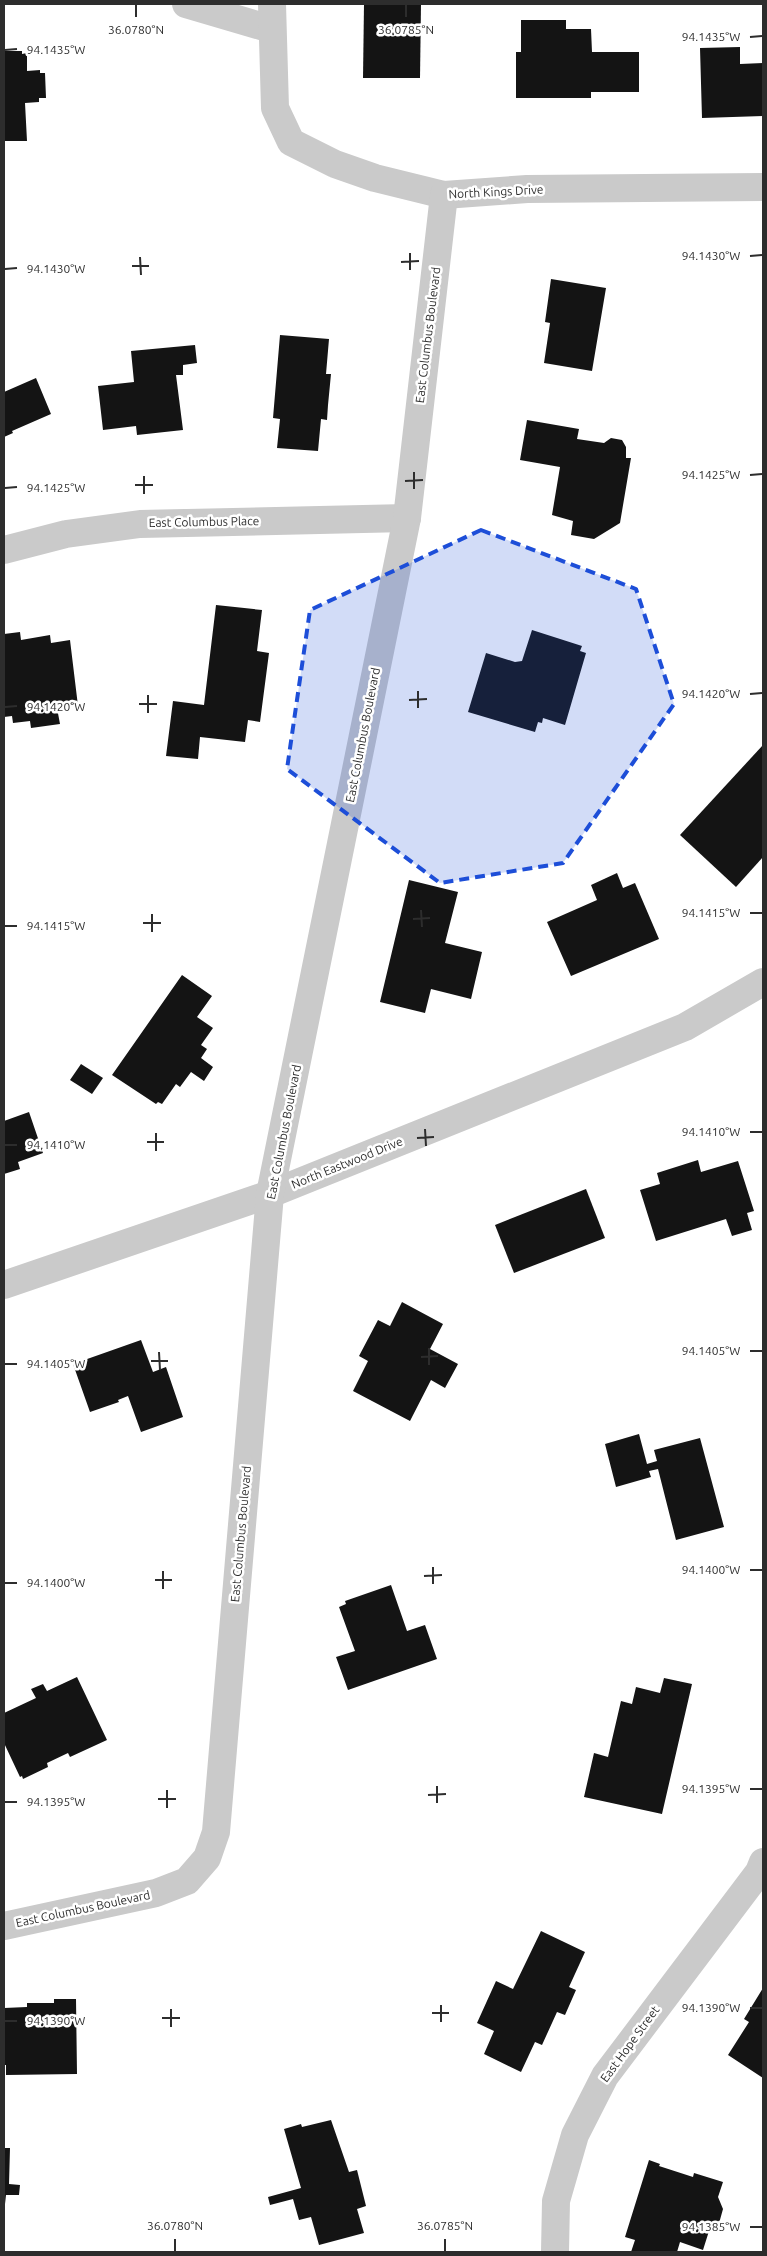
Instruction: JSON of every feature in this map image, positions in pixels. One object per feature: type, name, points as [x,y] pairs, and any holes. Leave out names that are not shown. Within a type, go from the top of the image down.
[{"type":"street","points":[[186,4],[272,16]]},
{"type":"street","name":"North Kings Drive","points":[[272,16],[275,108],[291,142],[335,164],[444,195],[526,189],[763,187]]},
{"type":"street","name":"East Columbus Boulevard","points":[[4,1926],[156,1894],[187,1881],[207,1858],[216,1832],[270,1194],[407,518],[444,195]]},
{"type":"street","name":"East Columbus Place","points":[[4,550],[66,534],[140,524],[407,518]]},
{"type":"street","name":"North Eastwood Drive","points":[[4,1285],[270,1194],[685,1027],[763,982]]},
{"type":"street","name":"East Hope Street","points":[[554,2252],[556,2201],[574,2135],[605,2076],[759,1872],[763,1862]]},
{"type":"highlighted area","points":[[481,530],[636,589],[674,704],[563,863],[440,883],[287,769],[310,610]]},
{"type":"building","points":[[364,4],[421,4],[420,78],[363,78]]},
{"type":"building","points":[[521,20],[566,20],[566,29],[591,29],[592,52],[639,52],[639,92],[591,92],[591,98],[516,98],[516,52],[521,52]]},
{"type":"building","points":[[740,47],[740,64],[763,63],[763,116],[702,118],[700,48]]},
{"type":"building","points":[[4,51],[22,51],[22,54],[27,53],[27,71],[40,70],[40,73],[45,73],[46,98],[39,98],[39,102],[25,103],[27,141],[4,141]]},
{"type":"building","points":[[551,279],[606,288],[592,371],[544,363],[550,323],[545,322]]},
{"type":"building","points":[[280,335],[329,339],[326,374],[331,374],[327,420],[321,419],[318,451],[277,448],[280,419],[273,418]]},
{"type":"building","points":[[195,345],[197,363],[183,365],[183,375],[176,375],[183,430],[137,435],[136,426],[103,430],[98,386],[134,382],[131,351]]},
{"type":"building","points":[[36,378],[51,414],[12,431],[13,433],[4,437],[4,392]]},
{"type":"building","points":[[527,420],[579,429],[577,439],[604,443],[611,438],[622,440],[626,447],[626,458],[631,458],[620,523],[594,539],[571,535],[573,521],[552,515],[560,467],[520,460]]},
{"type":"building","points":[[216,605],[262,610],[257,651],[269,653],[260,722],[248,720],[245,742],[200,737],[198,759],[166,756],[173,701],[204,705]]},
{"type":"building","points":[[532,630],[582,646],[580,651],[586,653],[565,725],[543,718],[542,723],[538,722],[535,732],[468,712],[486,653],[515,662],[522,661]]},
{"type":"building","points":[[20,632],[21,640],[50,635],[51,643],[70,640],[78,706],[57,708],[60,724],[31,728],[30,721],[13,723],[12,716],[4,717],[4,634]]},
{"type":"building","points":[[763,745],[763,857],[736,887],[680,835]]},
{"type":"building","points":[[617,873],[623,888],[635,883],[659,939],[571,976],[547,922],[597,900],[591,885]]},
{"type":"building","points":[[409,880],[458,892],[445,943],[482,952],[471,999],[431,989],[425,1013],[380,1002]]},
{"type":"building","points":[[182,975],[212,996],[197,1017],[213,1028],[201,1045],[207,1049],[201,1058],[213,1067],[204,1081],[191,1072],[180,1087],[176,1084],[162,1104],[158,1102],[156,1104],[112,1075]]},
{"type":"building","points":[[81,1064],[103,1078],[92,1094],[70,1080]]},
{"type":"building","points":[[29,1112],[43,1153],[18,1162],[20,1169],[4,1174],[4,1121]]},
{"type":"building","points":[[698,1160],[701,1172],[738,1161],[754,1211],[747,1213],[752,1230],[732,1236],[726,1219],[656,1241],[640,1190],[660,1184],[657,1173]]},
{"type":"building","points":[[586,1189],[605,1238],[514,1273],[495,1225]]},
{"type":"building","points":[[402,1302],[443,1324],[430,1349],[458,1364],[445,1388],[431,1380],[410,1421],[353,1391],[368,1361],[359,1356],[378,1320],[390,1326]]},
{"type":"building","points":[[141,1340],[153,1372],[166,1367],[183,1417],[141,1432],[128,1396],[118,1400],[119,1402],[90,1412],[73,1364]]},
{"type":"building","points":[[639,1434],[647,1464],[657,1461],[654,1450],[700,1438],[724,1527],[676,1540],[658,1469],[649,1471],[651,1477],[616,1487],[605,1444]]},
{"type":"building","points":[[391,1585],[407,1631],[425,1625],[437,1659],[348,1690],[336,1657],[355,1651],[339,1607],[346,1604],[345,1601]]},
{"type":"building","points":[[77,1677],[107,1740],[70,1757],[68,1753],[47,1763],[48,1767],[23,1779],[22,1776],[20,1777],[4,1743],[4,1713],[36,1698],[31,1689],[43,1684],[47,1691]]},
{"type":"building","points":[[664,1678],[692,1684],[662,1814],[584,1797],[594,1753],[608,1757],[621,1701],[632,1704],[636,1687],[660,1693]]},
{"type":"building","points":[[541,1931],[585,1952],[569,1987],[576,1990],[565,2015],[557,2012],[542,2045],[535,2042],[521,2072],[484,2054],[494,2031],[477,2023],[496,1981],[513,1989]]},
{"type":"building","points":[[763,1988],[763,2078],[728,2055],[749,2022],[744,2019]]},
{"type":"building","points":[[54,1999],[76,1999],[77,2074],[6,2075],[6,2065],[4,2065],[4,2008],[27,2007],[27,2003],[54,2003]]},
{"type":"building","points":[[331,2120],[349,2172],[357,2170],[366,2206],[357,2209],[364,2233],[319,2245],[311,2217],[299,2220],[293,2199],[270,2205],[268,2197],[301,2188],[284,2129],[301,2124],[302,2127]]},
{"type":"building","points":[[4,2148],[10,2148],[9,2184],[20,2185],[19,2195],[6,2195],[5,2204],[4,2204]]},
{"type":"building","points":[[649,2160],[660,2164],[659,2166],[693,2177],[694,2173],[723,2182],[718,2197],[723,2209],[718,2227],[709,2231],[703,2250],[680,2242],[677,2252],[631,2252],[635,2240],[625,2237]]}]
